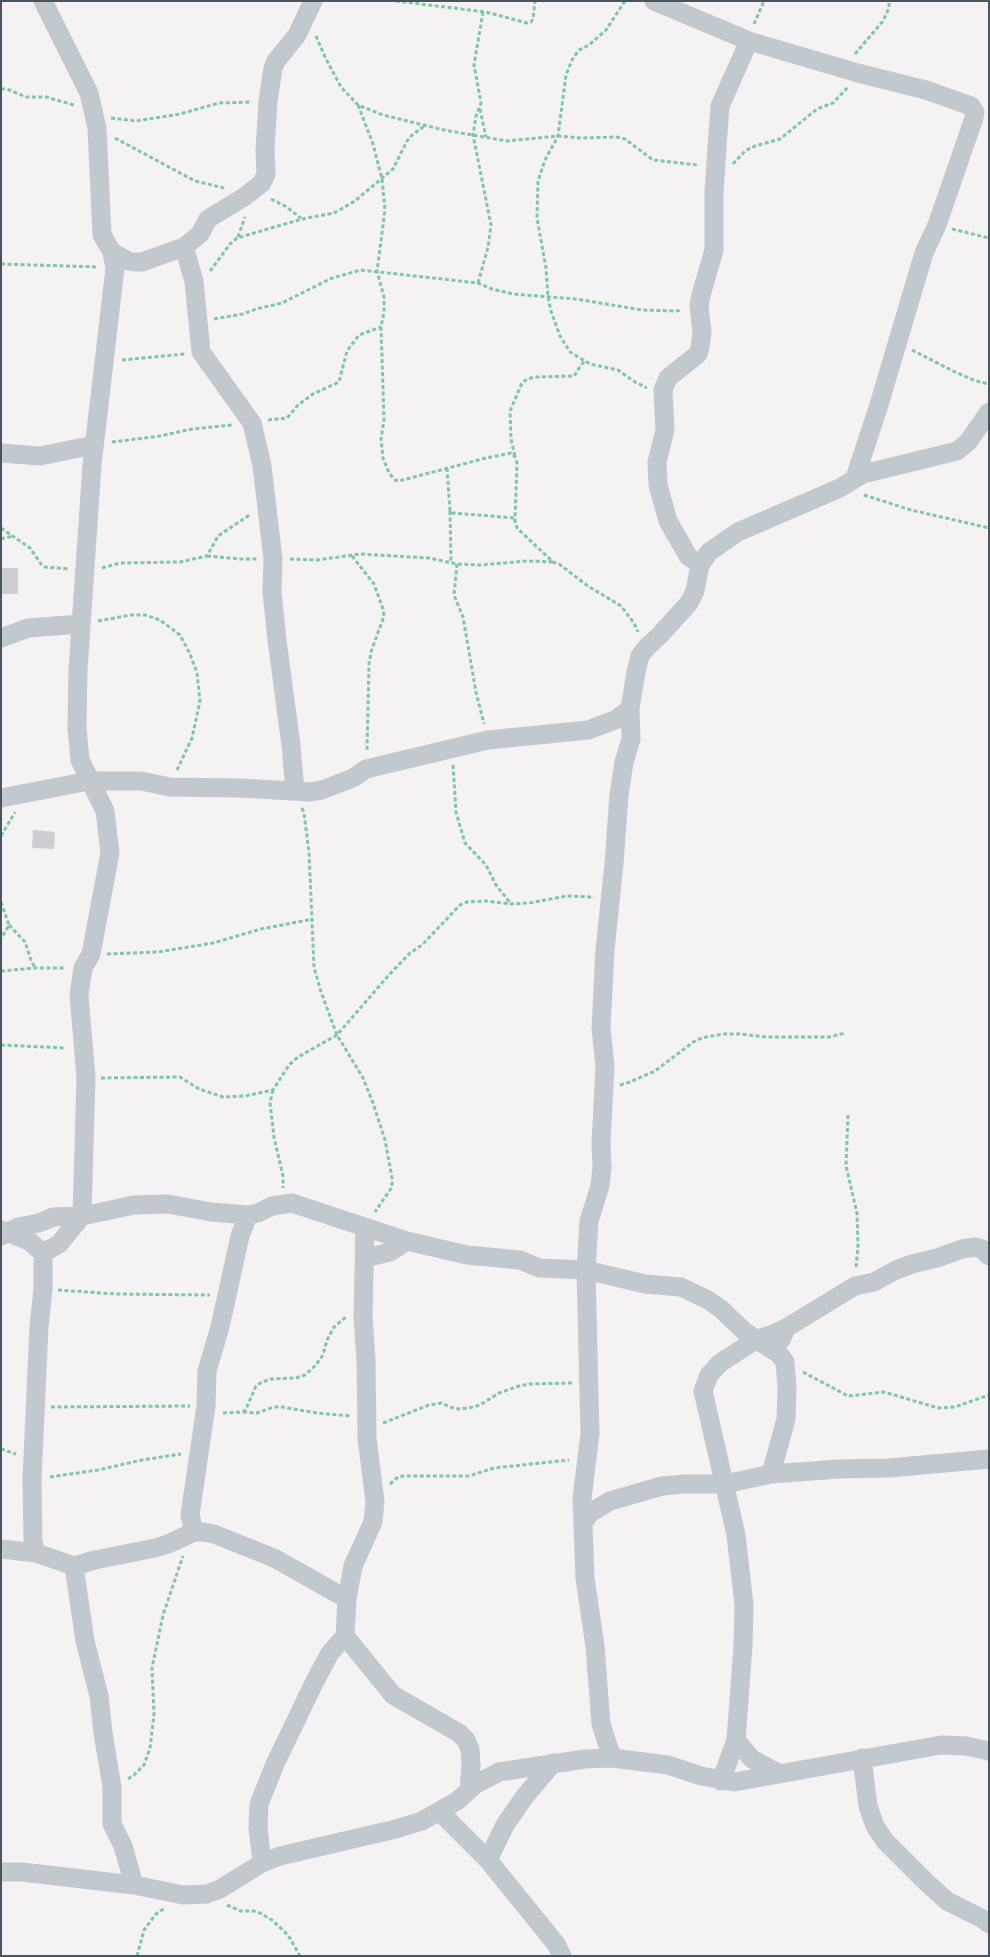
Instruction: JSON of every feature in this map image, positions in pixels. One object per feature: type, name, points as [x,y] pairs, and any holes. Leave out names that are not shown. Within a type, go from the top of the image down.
[{"type":"street","points":[[43,1],[76,69],[87,86],[95,120],[100,227],[105,243],[114,260],[105,361],[94,445],[81,624],[77,728],[80,760],[105,811],[110,853],[79,995],[86,1078],[82,1216],[59,1244],[43,1253]]},
{"type":"street","points":[[654,1],[749,42],[926,90],[973,108],[974,118],[937,224],[924,253],[898,344],[847,483]]},
{"type":"street","points":[[114,260],[142,262],[184,247],[200,234],[208,219],[259,195],[266,174],[265,150],[270,80],[276,62],[297,35],[310,8]]},
{"type":"street","points":[[700,566],[688,556],[668,521],[658,485],[657,462],[665,430],[663,390],[668,378],[674,371],[699,352],[702,333],[699,306],[714,250],[714,191],[720,106],[749,42]]},
{"type":"street","points":[[184,247],[195,289],[201,352],[252,423],[262,466],[273,559],[272,592],[295,791]]},
{"type":"street","points":[[612,1758],[601,1724],[595,1646],[585,1578],[582,1498],[590,1434],[586,1270],[589,1221],[601,1176],[605,1066],[601,1028],[605,950],[619,795],[624,762],[631,738],[630,709],[640,656],[689,603],[695,591],[700,566],[709,552],[738,532],[863,474],[910,461],[957,452],[968,442],[989,412]]},
{"type":"street","points":[[1,453],[40,456],[94,445]]},
{"type":"street","points":[[1,638],[28,628],[81,624]]},
{"type":"street","points":[[1,798],[89,781],[141,781],[170,787],[309,792],[322,790],[352,778],[366,769],[456,747],[488,740],[588,730],[615,720],[630,709]]},
{"type":"street","points":[[3,1233],[53,1218],[82,1216],[153,1204],[168,1204],[211,1212],[248,1215],[283,1203],[292,1203],[407,1241],[467,1255],[520,1260],[539,1268],[586,1270],[645,1284],[681,1287],[708,1300],[721,1309],[745,1332],[782,1358]]},
{"type":"street","points":[[190,1534],[190,1514],[205,1410],[207,1370],[240,1236],[248,1215]]},
{"type":"street","points":[[262,1864],[258,1816],[259,1804],[292,1728],[330,1652],[345,1636],[347,1599],[352,1566],[372,1522],[374,1498],[366,1424],[363,1302],[365,1228]]},
{"type":"street","points":[[3,1233],[30,1241],[43,1253],[43,1289],[39,1327],[32,1479],[33,1542],[36,1553]]},
{"type":"street","points":[[364,1258],[390,1252],[407,1241]]},
{"type":"street","points":[[721,1781],[736,1740],[744,1605],[736,1535],[703,1391],[709,1375],[720,1363],[757,1340],[771,1336],[786,1328],[854,1286],[874,1282],[912,1264],[962,1249],[975,1247],[982,1249],[989,1256]]},
{"type":"street","points":[[770,1474],[786,1419],[787,1388],[781,1337],[786,1328]]},
{"type":"street","points":[[583,1523],[590,1512],[610,1500],[662,1486],[725,1484],[770,1474],[839,1469],[890,1468],[989,1459]]},
{"type":"street","points":[[1,1549],[36,1553],[74,1566],[155,1548],[190,1534],[214,1534],[274,1558],[347,1599]]},
{"type":"street","points":[[74,1566],[86,1641],[99,1696],[112,1787],[112,1824],[123,1846],[134,1885]]},
{"type":"street","points":[[345,1636],[393,1695],[459,1733],[466,1740],[470,1749],[471,1764],[469,1790]]},
{"type":"street","points":[[585,1759],[601,1724]]},
{"type":"street","points":[[736,1740],[752,1759],[780,1774]]},
{"type":"street","points":[[1,1872],[22,1872],[134,1885],[183,1895],[207,1894],[262,1864],[296,1852],[396,1829],[422,1821],[440,1812],[492,1774],[553,1763],[612,1758],[668,1764],[701,1776],[734,1782],[942,1745],[966,1746],[989,1743]]},
{"type":"street","points":[[966,1746],[989,1751]]},
{"type":"street","points":[[862,1758],[868,1806],[875,1826],[886,1841],[947,1900],[989,1924]]},
{"type":"street","points":[[488,1860],[505,1825],[525,1796],[553,1763]]},
{"type":"street","points":[[440,1812],[488,1860],[556,1944],[562,1956]]},
{"type":"path","points":[[396,1],[484,12],[528,23],[534,19],[536,1]]},
{"type":"path","points":[[625,1],[606,30],[589,45],[579,50],[572,60],[566,75],[558,136],[545,160],[538,182],[537,218],[546,268],[548,297],[560,336],[570,352],[590,364],[618,370],[644,388],[663,390]]},
{"type":"path","points":[[749,42],[757,14],[764,1]]},
{"type":"path","points":[[714,191],[728,169],[745,151],[780,139],[817,109],[833,103],[841,95],[851,71],[890,8],[889,1]]},
{"type":"path","points":[[310,8],[324,57],[341,87],[358,104],[383,115],[508,141],[558,136],[581,138],[616,137],[625,139],[653,160],[716,166]]},
{"type":"path","points":[[484,12],[474,74],[480,90],[480,106],[486,137]]},
{"type":"path","points":[[1,89],[8,88],[26,96],[46,96],[95,120],[195,182],[259,195],[285,206],[302,218]]},
{"type":"path","points":[[95,120],[136,121],[180,114],[219,103],[268,101]]},
{"type":"path","points":[[358,104],[382,179],[385,210],[377,271],[384,297],[381,327],[384,420],[381,439],[382,458],[389,473],[395,480],[399,481],[504,454],[511,453],[516,457]]},
{"type":"path","points":[[478,283],[488,247],[491,225],[490,211],[473,135],[480,106]]},
{"type":"path","points":[[195,289],[237,238],[302,218],[334,213],[355,201],[392,170],[412,135],[426,125]]},
{"type":"path","points":[[937,224],[989,238]]},
{"type":"path","points":[[1,264],[114,260]]},
{"type":"path","points":[[199,322],[243,314],[282,303],[332,278],[360,270],[478,283],[492,289],[513,294],[642,310],[676,312],[699,306]]},
{"type":"path","points":[[94,445],[160,436],[192,429],[287,418],[298,405],[313,394],[338,382],[346,350],[359,335],[381,327]]},
{"type":"path","points":[[898,344],[955,372],[989,384]]},
{"type":"path","points":[[105,361],[201,352]]},
{"type":"path","points":[[553,562],[522,534],[515,518],[516,457],[512,439],[510,411],[522,383],[527,379],[574,376],[584,361]]},
{"type":"path","points":[[447,468],[451,563]]},
{"type":"path","points":[[847,483],[911,510],[989,528]]},
{"type":"path","points":[[207,556],[218,536],[267,504]]},
{"type":"path","points":[[450,511],[457,514],[515,518]]},
{"type":"path","points":[[1,528],[30,548],[46,568],[56,569],[101,568],[120,563],[180,562],[207,556],[240,560],[317,560],[352,556],[388,555],[480,565],[527,561],[553,562],[559,564],[588,586],[621,606],[634,623],[646,648]]},
{"type":"path","points":[[1,539],[13,536]]},
{"type":"path","points":[[352,556],[374,584],[384,616],[371,652],[369,664],[366,769]]},
{"type":"path","points":[[458,564],[454,595],[463,617],[476,692],[488,740]]},
{"type":"path","points":[[81,624],[131,614],[145,614],[169,625],[180,635],[197,673],[200,701],[192,738],[170,787]]},
{"type":"path","points":[[456,747],[452,771],[456,812],[462,836],[465,843],[486,864],[493,880],[511,904]]},
{"type":"path","points":[[295,791],[304,813],[309,852],[314,967],[320,992],[336,1035],[363,1078],[373,1103],[384,1140],[392,1178],[392,1187],[378,1205],[365,1228]]},
{"type":"path","points":[[283,1203],[283,1176],[274,1137],[270,1103],[273,1090],[289,1065],[298,1057],[336,1035],[388,976],[410,953],[422,945],[460,905],[467,902],[486,901],[511,904],[543,901],[567,896],[610,898]]},
{"type":"path","points":[[1,902],[9,925],[26,942],[35,968]]},
{"type":"path","points":[[1,971],[158,952],[213,943],[261,929],[313,919]]},
{"type":"path","points":[[1,939],[9,925]]},
{"type":"path","points":[[605,1088],[630,1082],[655,1071],[696,1040],[706,1037],[724,1034],[776,1038],[829,1037],[844,1033]]},
{"type":"path","points":[[1,1045],[48,1046],[84,1050]]},
{"type":"path","points":[[86,1078],[180,1077],[207,1092],[223,1097],[245,1096],[273,1090]]},
{"type":"path","points":[[848,1114],[846,1166],[857,1213],[858,1245],[854,1286]]},
{"type":"path","points":[[43,1289],[116,1294],[227,1295]]},
{"type":"path","points":[[243,1412],[256,1386],[262,1382],[271,1378],[296,1378],[310,1371],[323,1355],[327,1340],[334,1327],[363,1302]]},
{"type":"path","points":[[782,1358],[824,1384],[848,1396],[884,1392],[938,1408],[955,1407],[989,1395]]},
{"type":"path","points":[[35,1407],[205,1410],[257,1413],[274,1407],[282,1407],[366,1424],[441,1403],[460,1410],[480,1405],[499,1393],[529,1384],[569,1384],[589,1381]]},
{"type":"path","points":[[32,1479],[98,1470],[142,1460],[198,1452]]},
{"type":"path","points":[[374,1498],[398,1477],[469,1476],[494,1468],[517,1467],[562,1460],[587,1461]]},
{"type":"path","points":[[112,1787],[134,1775],[144,1764],[150,1748],[154,1714],[152,1687],[154,1658],[163,1615],[190,1534]]},
{"type":"path","points":[[207,1894],[234,1909],[254,1911],[272,1920],[288,1935],[300,1956]]},
{"type":"path","points":[[136,1956],[144,1930],[156,1914],[183,1895]]},
{"type":"building","points":[[1,568],[18,568],[18,594],[1,594]]},
{"type":"building","points":[[33,830],[55,832],[54,849],[32,848]]}]
